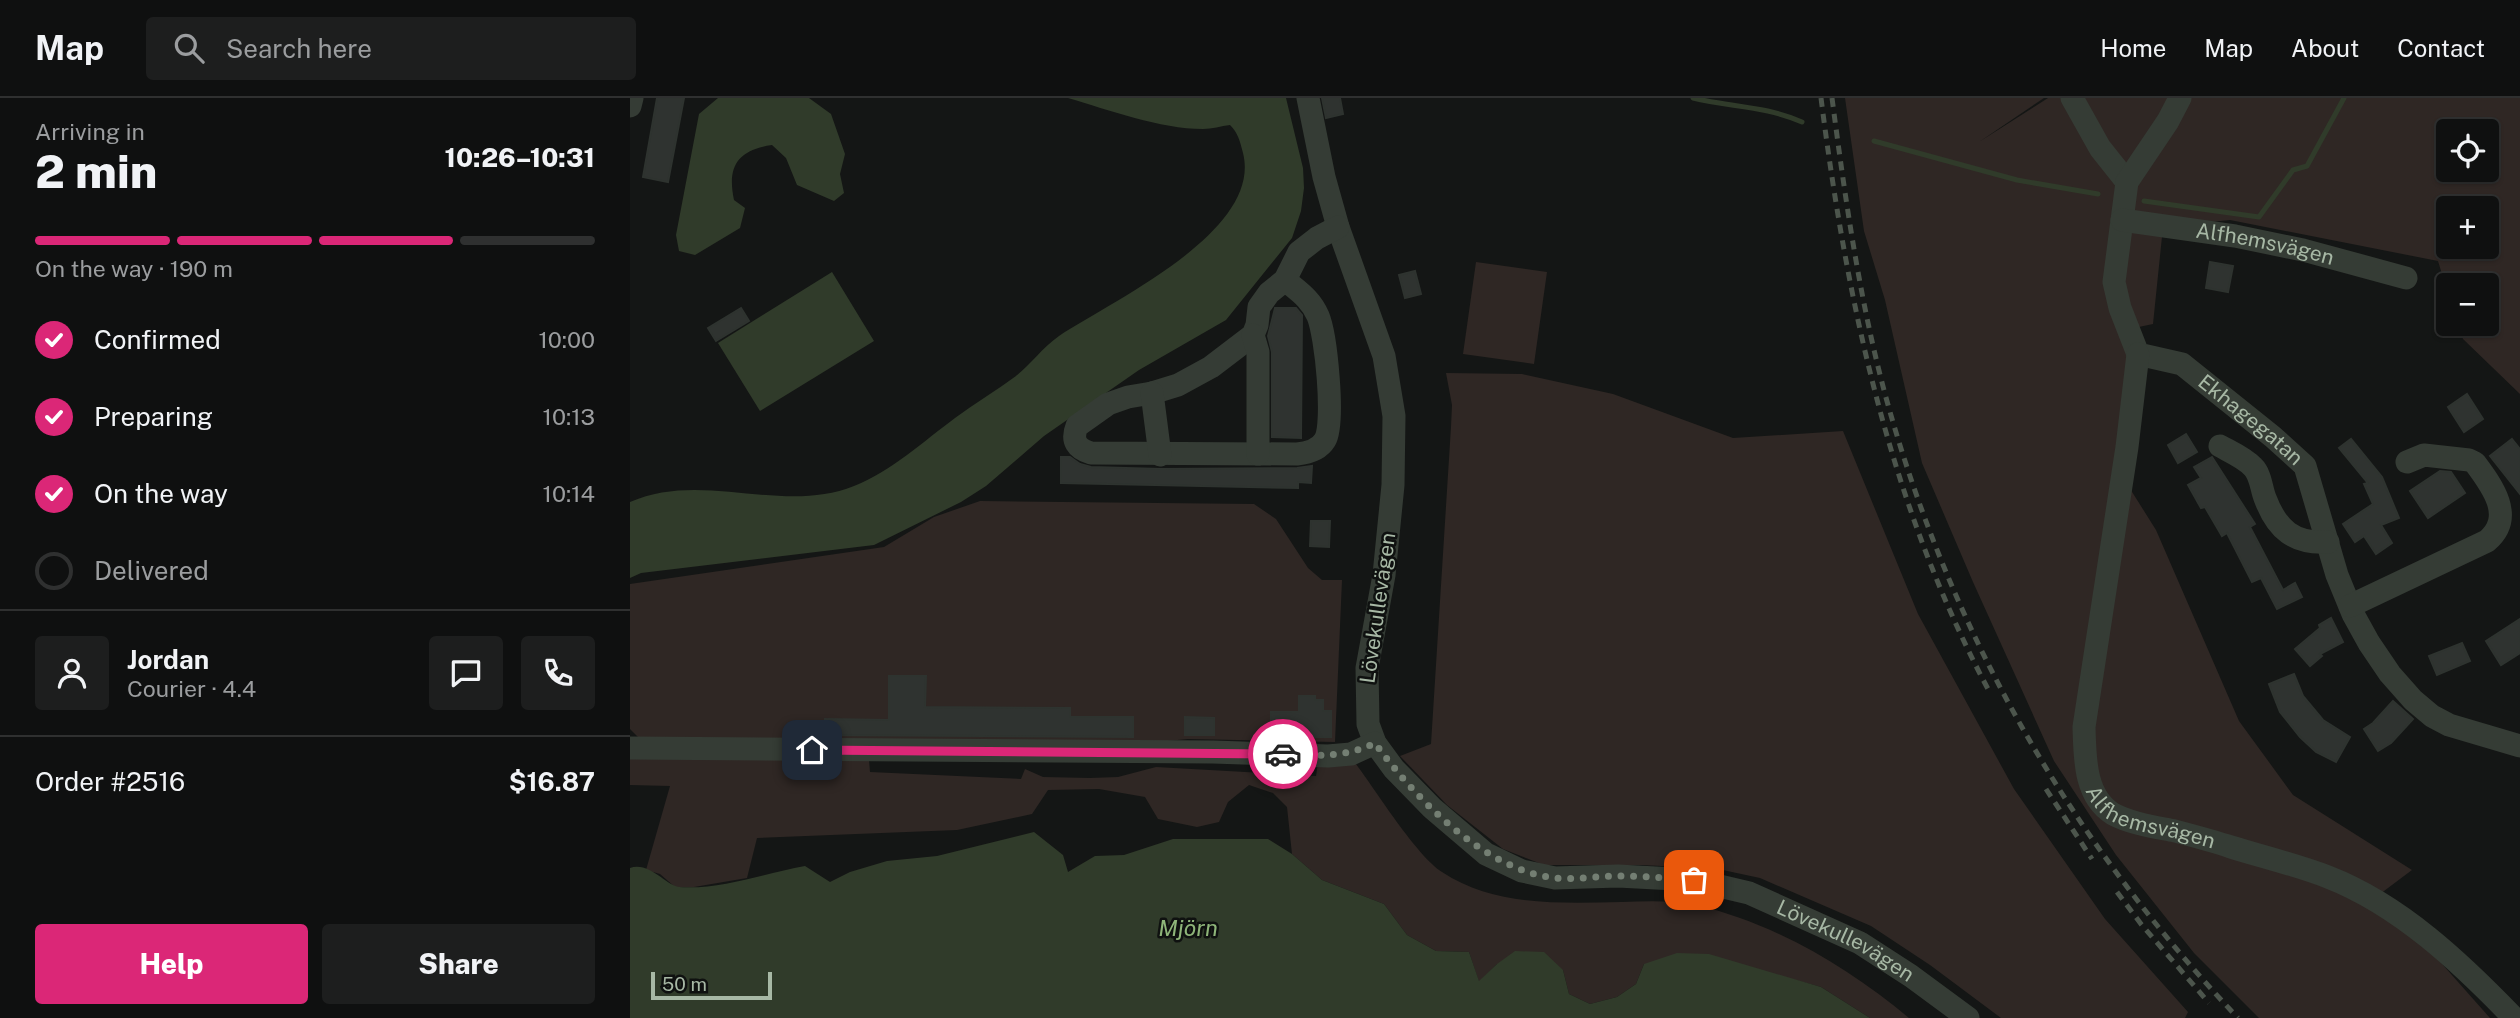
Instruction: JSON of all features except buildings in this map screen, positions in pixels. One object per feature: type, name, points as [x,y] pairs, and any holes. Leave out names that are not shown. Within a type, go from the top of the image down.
[{"type":"street","points":[[630,106],[632,98]]},
{"type":"street","name":"Lövekullevägen","points":[[1308,98],[1324,177],[1338,227],[1384,356],[1394,416],[1393,485],[1384,575],[1367,668],[1368,724],[1375,743],[1394,769],[1432,808],[1486,854],[1522,871],[1555,878],[1618,876],[1694,880],[1749,893],[1860,943],[1911,975],[1968,1018]]},
{"type":"street","points":[[2072,98],[2100,148],[2127,182]]},
{"type":"street","points":[[2138,354],[2120,308],[2114,282],[2127,182],[2168,121],[2180,98]]},
{"type":"street","name":"Alfhemsvägen","points":[[2122,220],[2235,236],[2303,250],[2406,278]]},
{"type":"street","points":[[1285,280],[1310,301],[1318,316],[1323,335],[1330,419],[1324,441],[1308,453],[1160,454],[1091,453],[1081,450],[1074,438],[1077,426],[1108,404],[1178,385],[1197,376],[1252,335],[1257,325],[1259,307],[1269,293],[1285,280],[1299,252],[1338,227]]},
{"type":"street","points":[[1252,335],[1258,352],[1258,454]]},
{"type":"street","name":"Alfhemsvägen","points":[[2138,354],[2127,447],[2084,727],[2085,760],[2090,786],[2098,801],[2113,813],[2135,823],[2195,836],[2328,877],[2370,897],[2425,934],[2514,1018]]},
{"type":"street","name":"Ekhagegatan","points":[[2138,354],[2182,365],[2305,466],[2350,606],[2369,643],[2390,674],[2413,700],[2432,716],[2449,725],[2517,740]]},
{"type":"street","points":[[1152,393],[1160,454]]},
{"type":"street","points":[[2220,446],[2235,453],[2253,467],[2266,499],[2285,529],[2297,540],[2328,542]]},
{"type":"street","points":[[2350,606],[2487,541],[2500,527],[2500,507],[2475,463],[2424,455],[2407,462]]},
{"type":"street","points":[[630,748],[1201,752],[1328,756],[1351,754],[1375,743]]},
{"type":"shaded area","points":[[1845,98],[2044,98],[1979,142],[2048,98],[2520,98],[2520,394],[2462,336],[2499,336],[2499,273],[2442,273],[2438,261],[2230,220],[2163,227],[2153,324],[2134,328],[2117,468],[2156,530],[2239,721],[2293,795],[2412,870],[2380,894],[2490,1018],[2259,1018],[2194,953],[2116,855],[2054,761],[1922,463],[1885,300],[1864,231]]},
{"type":"shaded area","points":[[1476,262],[1547,272],[1534,364],[1463,354]]},
{"type":"shaded area","points":[[1446,373],[1522,374],[1613,394],[1733,438],[1843,431],[1918,614],[2014,789],[2105,919],[2188,1012],[2185,1018],[2001,1018],[1930,965],[1871,926],[1760,878],[1718,869],[1642,865],[1544,865],[1503,849],[1447,805],[1400,756],[1431,744],[1452,405]]},
{"type":"shaded area","points":[[980,501],[1254,504],[1276,519],[1308,568],[1322,580],[1342,580],[1335,742],[1188,739],[1136,744],[640,739],[630,729],[630,584],[884,547],[934,517]]},
{"type":"shaded area","points":[[630,756],[869,760],[870,772],[1021,779],[1025,769],[1043,777],[1090,778],[1118,777],[1156,767],[1316,776],[1318,763],[1356,764],[1421,852],[1442,872],[1462,883],[1484,892],[1529,900],[1576,903],[1668,902],[1696,905],[1725,913],[1782,935],[1809,949],[1861,981],[1909,1018],[1870,1018],[1821,987],[1770,973],[1644,964],[1636,984],[1617,997],[1590,1004],[1569,994],[1563,970],[1497,964],[1479,982],[1469,952],[1436,951],[1407,935],[1384,904],[1322,880],[1292,854],[1287,807],[1273,793],[1249,785],[1228,802],[1219,822],[1197,827],[1158,819],[1145,797],[1099,789],[1048,790],[1032,814],[957,830],[757,838],[747,878],[694,887],[675,887],[660,874],[646,870],[670,786],[630,785]]},
{"type":"water","points":[[718,98],[809,98],[831,114],[845,154],[840,174],[844,193],[834,201],[797,185],[786,158],[772,145],[750,151],[737,162],[732,178],[734,200],[745,208],[740,228],[695,255],[679,251],[676,235],[699,114]]},
{"type":"water","points":[[1068,98],[1286,98],[1303,168],[1301,211],[1292,238],[1226,320],[1139,370],[1044,436],[986,486],[961,502],[874,545],[641,573],[630,578],[630,502],[657,493],[685,490],[799,496],[827,494],[867,480],[894,464],[1016,376],[1059,336],[1178,261],[1207,236],[1230,210],[1243,182],[1243,153],[1230,125],[1203,129],[1170,126]]},
{"type":"water","points":[[832,272],[874,341],[760,411],[718,343]]},
{"type":"water","name":"Mjörn","points":[[1034,832],[1063,855],[1068,872],[1095,856],[1124,855],[1173,839],[1268,839],[1292,854],[1322,880],[1384,904],[1407,935],[1436,951],[1469,952],[1479,981],[1515,951],[1544,952],[1563,970],[1569,994],[1590,1004],[1617,997],[1636,984],[1644,964],[1677,953],[1709,954],[1821,987],[1870,1018],[630,1018],[630,868],[644,868],[679,887],[726,884],[805,866],[830,882],[850,872],[887,861],[937,856]]},
{"type":"waterway","points":[[1693,98],[1761,110],[1802,122]]},
{"type":"waterway","points":[[2144,201],[2259,217],[2293,170],[2307,166],[2344,98]]},
{"type":"waterway","points":[[1874,141],[2017,180],[2098,194]]},
{"type":"railway","points":[[1821,98],[1844,251],[1859,327],[1878,401],[1924,548],[1988,689]]},
{"type":"railway","points":[[1832,98],[1854,247],[1876,357],[1912,482],[1944,567],[1981,649],[2022,728],[2069,805],[2177,950],[2238,1018]]},
{"type":"railway","points":[[2046,789],[2092,859]]},
{"type":"railway","points":[[2117,892],[2209,1003]]},
{"type":"way so far","points":[[1283,754],[1351,754],[1375,743],[1394,769],[1432,808],[1486,854],[1522,871],[1555,878],[1618,876],[1694,880]]},
{"type":"route","points":[[812,750],[1283,754]]}]
